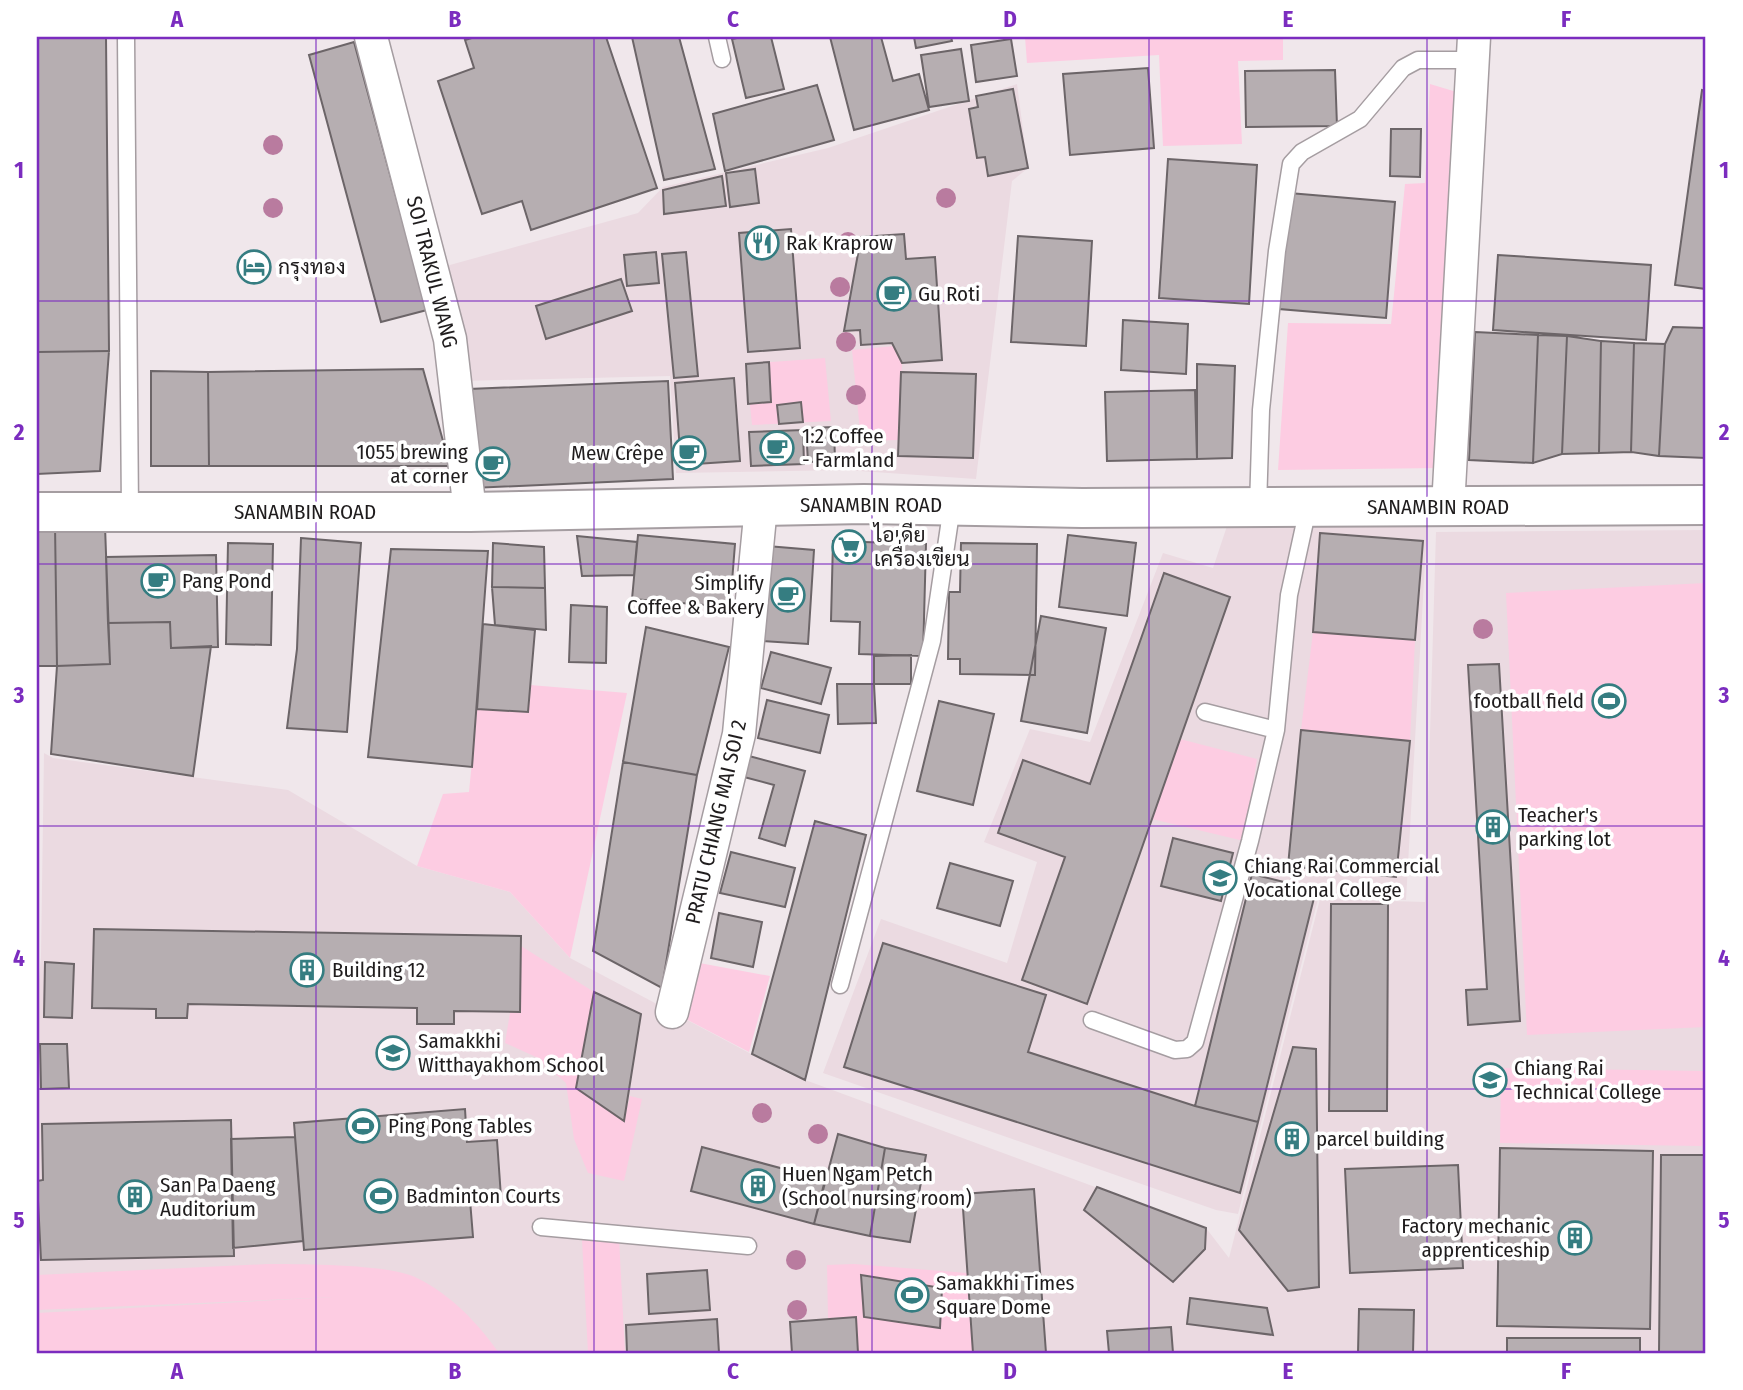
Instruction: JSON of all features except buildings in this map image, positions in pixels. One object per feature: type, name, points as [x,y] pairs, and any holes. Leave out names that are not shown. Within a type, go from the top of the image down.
[{"type":"street","name":"SOI TRAKUL WANG","points":[[371,37],[450,339],[470,512]]},
{"type":"street","points":[[1448,507],[1474,48]]},
{"type":"street","name":"SANAMBIN ROAD","points":[[37,512],[470,512],[761,506],[1308,508],[1706,505]]},
{"type":"street","name":"PRATU CHIANG MAI SOI 2","points":[[672,1012],[739,734],[761,506]]},
{"type":"lane","points":[[126,37],[130,512]]},
{"type":"lane","points":[[717,37],[722,59]]},
{"type":"lane","points":[[1258,507],[1261,410],[1277,251],[1291,164],[1302,152],[1360,119],[1403,68],[1418,60],[1474,48]]},
{"type":"lane","points":[[840,985],[932,641],[952,506]]},
{"type":"lane","points":[[1092,1020],[1175,1051],[1187,1049],[1195,1042],[1250,841],[1276,730],[1289,595],[1308,508]]},
{"type":"lane","points":[[1205,712],[1276,730]]},
{"type":"lane","points":[[541,1227],[748,1245]]},
{"type":"shaded area","points":[[1025,37],[1283,37],[1283,60],[1238,61],[1242,144],[1163,146],[1159,55],[1027,63]]},
{"type":"shaded area","points":[[1017,84],[1028,168],[1012,181],[976,479],[845,470],[676,473],[670,376],[461,381],[439,268],[638,213],[663,187],[828,148]]},
{"type":"shaded area","points":[[1430,84],[1460,93],[1439,468],[1278,470],[1288,323],[1391,324],[1405,184],[1425,183]]},
{"type":"shaded area","points":[[894,346],[902,363],[899,440],[861,441],[852,350]]},
{"type":"shaded area","points":[[825,358],[831,421],[752,425],[746,364]]},
{"type":"shaded area","name":"Chiang Rai Commercial Vocational College","points":[[1230,517],[1427,527],[1406,900],[1319,895],[1238,1214],[1216,1210],[823,1073],[881,919],[1007,963],[1037,862],[984,842],[1030,729],[1090,742],[1163,553],[1213,568]]},
{"type":"shaded area","points":[[1706,530],[1706,1353],[37,1353],[37,1003],[41,956],[44,753],[53,758],[288,790],[417,866],[510,892],[570,958],[789,1074],[1206,1228],[1229,1258],[1320,899],[1425,902],[1436,532]]},
{"type":"shaded area","name":"football field","points":[[1706,583],[1706,1027],[1527,1035],[1506,593]]},
{"type":"shaded area","points":[[1313,632],[1415,640],[1410,741],[1301,730]]},
{"type":"shaded area","points":[[530,685],[627,693],[570,958],[510,892],[417,866],[443,794],[469,792],[477,709],[528,712]]},
{"type":"shaded area","points":[[1180,739],[1257,759],[1244,841],[1152,819]]},
{"type":"shaded area","points":[[521,946],[594,992],[576,1088],[624,1121],[630,1096],[642,1099],[624,1181],[588,1173],[574,1139],[566,1083],[536,1057],[505,1043]]},
{"type":"shaded area","points":[[694,962],[770,976],[749,1052],[680,1016]]},
{"type":"shaded area","points":[[1501,1068],[1703,1071],[1702,1146],[1500,1143]]},
{"type":"shaded area","points":[[619,1238],[625,1353],[588,1353],[582,1240]]},
{"type":"shaded area","points":[[268,1264],[367,1267],[417,1278],[462,1310],[499,1353],[37,1353],[37,1313],[334,1297],[37,1310],[37,1275]]},
{"type":"shaded area","name":"Samakkhi Times Square Dome","points":[[854,1264],[967,1273],[973,1353],[858,1353],[855,1317],[828,1318],[827,1265]]},
{"type":"place","name":"Rak Kraprow","points":[[762,243]]},
{"type":"place","name":"กรุงทอง","points":[[254,267]]},
{"type":"place","name":"Gu Roti","points":[[894,294]]},
{"type":"place","name":"1:2 Coffee - Farmland","points":[[777,448]]},
{"type":"place","name":"Mew Crêpe","points":[[689,453]]},
{"type":"place","name":"1055 brewing at corner","points":[[493,464]]},
{"type":"place","name":"ไอเดีย เครื่องเขียน","points":[[849,547]]},
{"type":"place","name":"Pang Pond","points":[[158,581]]},
{"type":"place","name":"Simplify Coffee & Bakery","points":[[788,595]]},
{"type":"place","name":"football field","points":[[1609,701]]},
{"type":"place","name":"Teacher's parking lot","points":[[1493,827]]},
{"type":"place","name":"Chiang Rai Commercial Vocational College","points":[[1220,878]]},
{"type":"place","name":"Building 12","points":[[307,970]]},
{"type":"place","name":"Samakkhi Witthayakhom School","points":[[393,1053]]},
{"type":"place","name":"Chiang Rai Technical College","points":[[1490,1080]]},
{"type":"place","name":"Ping Pong Tables","points":[[363,1126]]},
{"type":"place","name":"parcel building","points":[[1292,1139]]},
{"type":"place","name":"Huen Ngam Petch (School nursing room)","points":[[758,1186]]},
{"type":"place","name":"Badminton Courts","points":[[381,1196]]},
{"type":"place","name":"San Pa Daeng Auditorium","points":[[135,1197]]},
{"type":"place","name":"Factory mechanic apprenticeship","points":[[1575,1238]]},
{"type":"place","name":"Samakkhi Times Square Dome","points":[[912,1295]]}]
